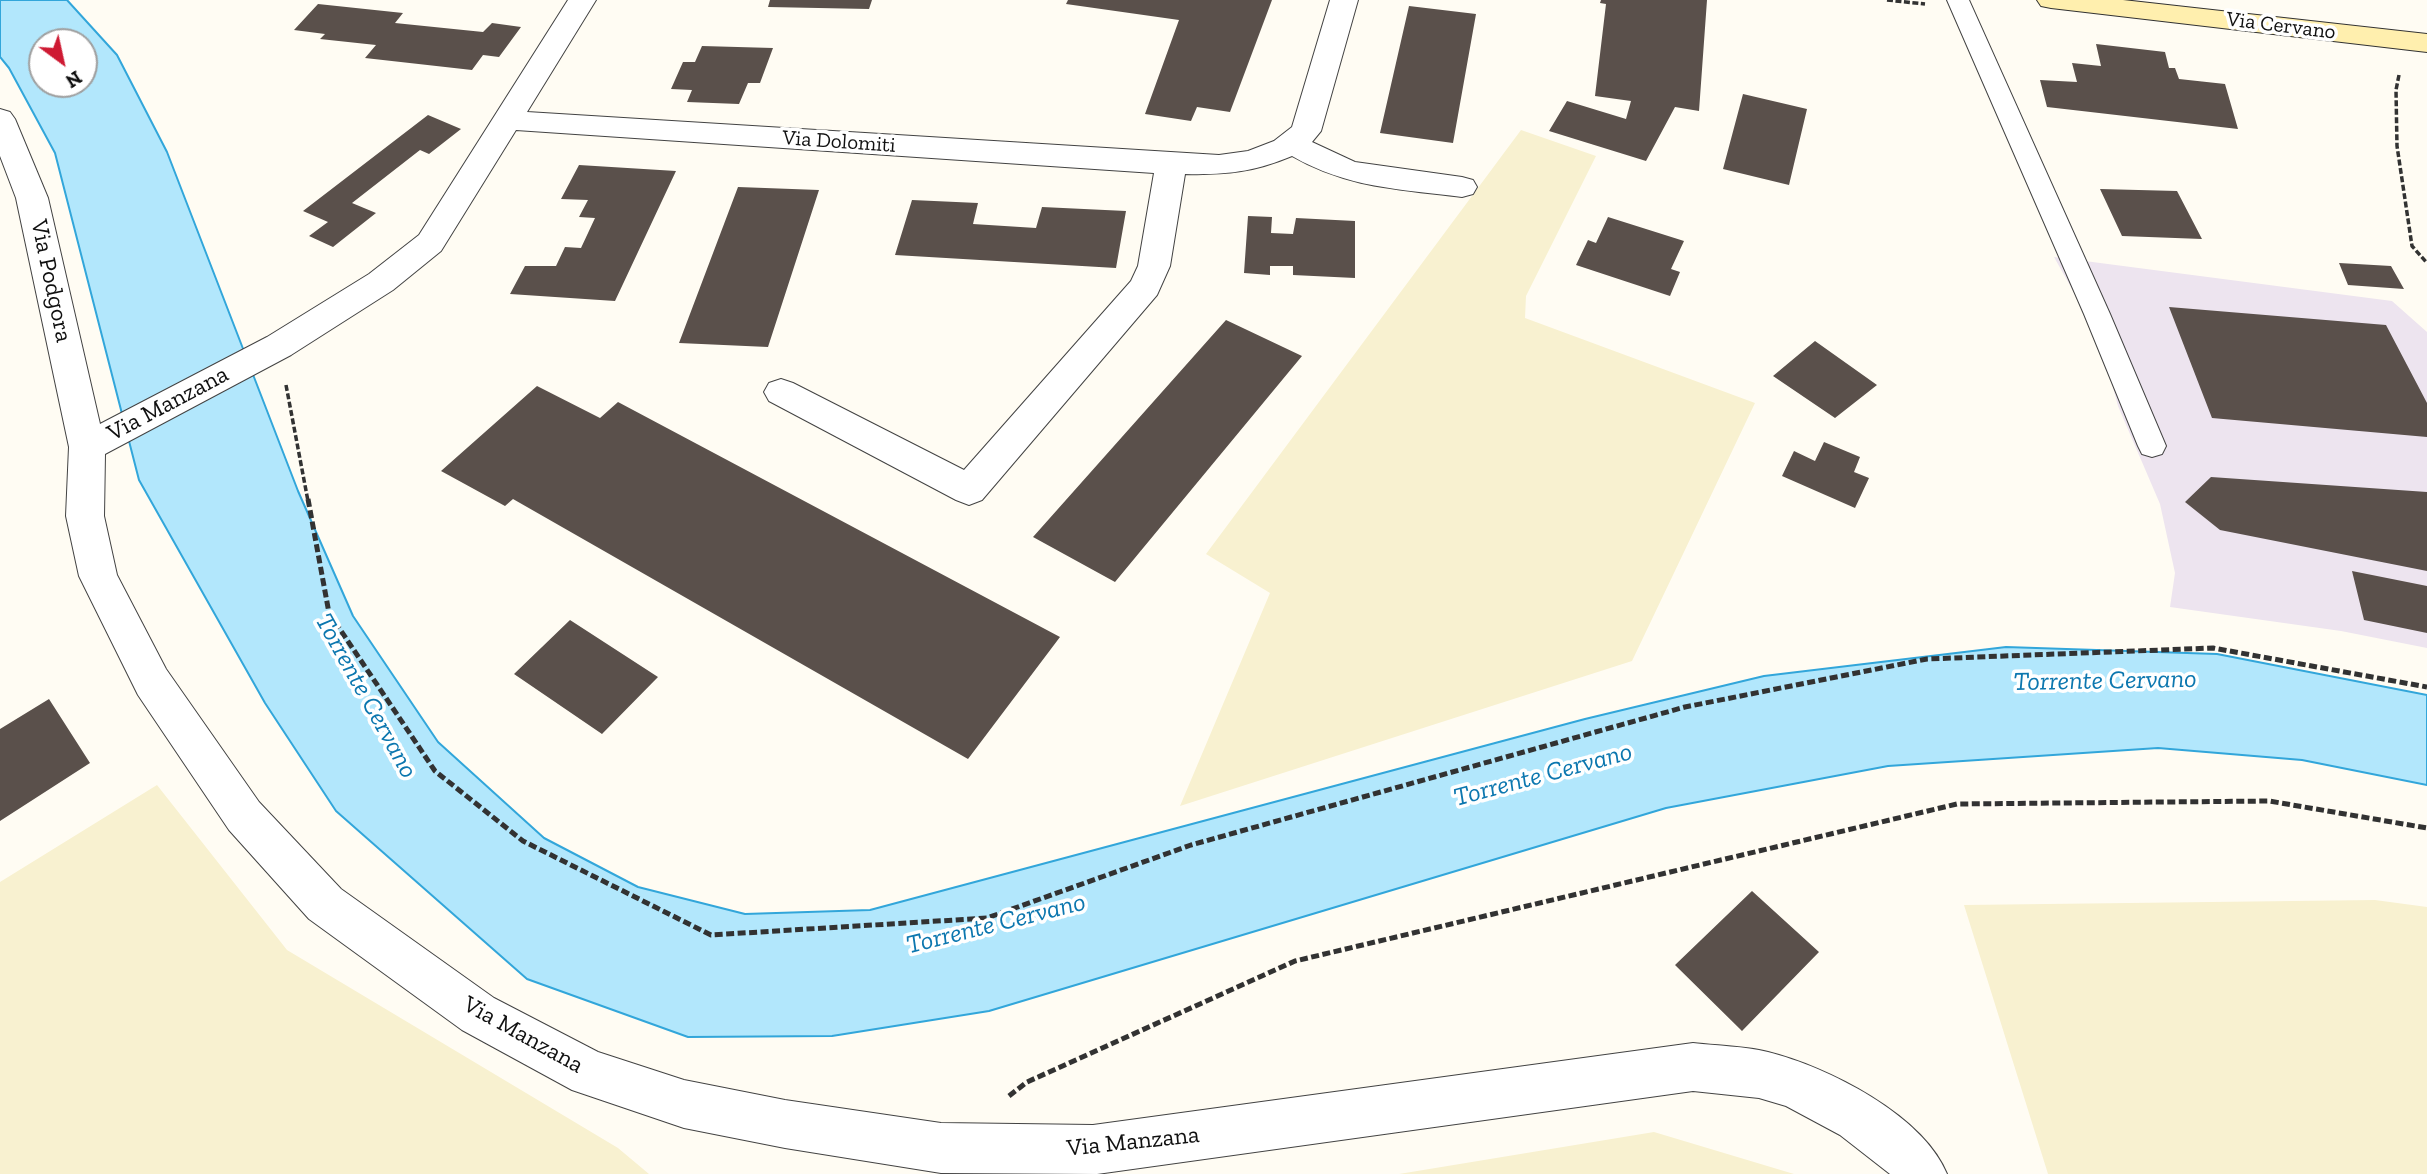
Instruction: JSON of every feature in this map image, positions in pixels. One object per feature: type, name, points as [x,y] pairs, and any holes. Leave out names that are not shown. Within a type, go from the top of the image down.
[{"type":"main road","name":"Via Cervano","points":[[2051,0],[2427,43]]},
{"type":"street","name":"Via Manzana","points":[[582,0],[430,243],[381,282],[279,346],[87,447],[85,516],[98,576],[152,682],[244,816],[325,904],[478,1014],[589,1073],[684,1104],[811,1128],[941,1148],[1093,1150],[1693,1067],[1777,1078],[1845,1109],[1911,1158],[1922,1174]]},
{"type":"street","name":"Via Dolomiti","points":[[507,120],[1171,164],[1219,165],[1253,161],[1285,148],[1306,131],[1344,0]]},
{"type":"street","name":"Via Podgora","points":[[0,119],[32,198],[87,447]]},
{"type":"street","points":[[1291,143],[1327,163],[1351,172],[1462,187]]},
{"type":"street","points":[[781,392],[969,490],[1145,287],[1154,266],[1171,164]]},
{"type":"lane","points":[[1947,3],[2097,314],[2152,446]]},
{"type":"path","points":[[1887,0],[1947,3]]},
{"type":"path","points":[[2401,69],[2396,90],[2397,146],[2412,246],[2427,263]]},
{"type":"path","points":[[279,346],[329,613],[435,771],[523,841],[711,935],[987,918],[1191,845],[1685,706],[1927,659],[2213,648],[2427,687]]},
{"type":"path","points":[[1005,1099],[1027,1082],[1295,961],[1957,804],[2269,801],[2427,828]]},
{"type":"shaded area","points":[[1521,130],[1596,156],[1526,296],[1525,318],[1755,403],[1632,661],[1180,806],[1270,593],[1206,554]]},
{"type":"shaded area","points":[[2054,257],[2392,301],[2427,332],[2427,648],[2341,631],[2170,607],[2175,573],[2160,504],[2118,406],[2100,339]]},
{"type":"shaded area","points":[[157,785],[287,950],[618,1148],[649,1174],[0,1174],[0,882]]},
{"type":"shaded area","points":[[2375,900],[2427,907],[2427,1174],[2048,1174],[1964,905]]},
{"type":"shaded area","points":[[1654,1132],[1794,1174],[1399,1174]]},
{"type":"water","name":"Torrente Cervano","points":[[0,0],[67,0],[92,28],[28,28],[28,98],[98,98],[98,34],[117,55],[167,152],[298,491],[353,616],[438,742],[544,838],[638,887],[745,914],[870,910],[1585,719],[1764,676],[2006,647],[2217,654],[2427,695],[2427,785],[2302,760],[2158,748],[1888,766],[1666,808],[989,1011],[832,1036],[688,1037],[527,979],[336,811],[265,703],[139,480],[55,153],[9,68],[0,57]]},
{"type":"building","points":[[770,0],[872,0],[869,9],[768,7]]},
{"type":"building","points":[[1068,0],[1272,0],[1230,112],[1197,107],[1191,121],[1145,114],[1179,20],[1066,4]]},
{"type":"building","points":[[1601,0],[1707,0],[1699,111],[1675,107],[1646,161],[1549,131],[1567,101],[1626,119],[1631,101],[1595,96],[1606,4],[1600,3]]},
{"type":"building","points":[[318,4],[403,13],[395,23],[483,32],[492,23],[521,27],[499,57],[483,55],[472,70],[365,58],[376,45],[320,39],[325,34],[294,30]]},
{"type":"building","points":[[1409,6],[1476,14],[1453,143],[1380,133]]},
{"type":"building","points":[[2096,44],[2165,52],[2169,68],[2175,68],[2179,79],[2225,84],[2238,129],[2047,107],[2040,80],[2077,82],[2072,63],[2101,66]]},
{"type":"building","points":[[702,46],[773,48],[760,83],[748,83],[739,104],[687,102],[692,90],[671,89],[683,62],[695,62]]},
{"type":"building","points":[[1743,94],[1807,109],[1789,185],[1723,169]]},
{"type":"building","points":[[428,115],[461,129],[429,154],[420,150],[352,203],[376,213],[333,247],[309,236],[328,222],[303,211]]},
{"type":"building","points":[[579,165],[676,171],[615,301],[510,294],[525,266],[556,266],[565,247],[581,248],[595,218],[579,217],[588,200],[561,199]]},
{"type":"building","points":[[738,187],[819,190],[768,347],[679,343]]},
{"type":"building","points":[[2100,189],[2177,191],[2202,239],[2122,236]]},
{"type":"building","points":[[912,200],[978,203],[973,224],[1036,228],[1042,207],[1126,211],[1116,268],[895,255]]},
{"type":"building","points":[[1248,216],[1272,217],[1271,233],[1293,234],[1296,218],[1355,221],[1355,278],[1293,275],[1293,266],[1270,266],[1270,275],[1244,273]]},
{"type":"building","points":[[1608,217],[1684,241],[1671,269],[1680,272],[1670,296],[1576,265],[1588,240],[1596,243]]},
{"type":"building","points":[[2339,263],[2391,266],[2404,289],[2348,285]]},
{"type":"building","points":[[2169,307],[2386,325],[2427,403],[2427,437],[2212,418]]},
{"type":"building","points":[[1226,320],[1302,356],[1115,582],[1033,537]]},
{"type":"building","points":[[1815,341],[1877,385],[1835,418],[1773,376]]},
{"type":"building","points":[[537,386],[600,418],[618,402],[1060,637],[968,759],[513,499],[505,506],[441,471]]},
{"type":"building","points":[[1824,442],[1860,457],[1854,472],[1869,478],[1855,508],[1782,476],[1794,451],[1815,461]]},
{"type":"building","points":[[2211,477],[2427,492],[2427,571],[2220,530],[2185,502]]},
{"type":"building","points":[[2352,571],[2427,586],[2427,633],[2364,620]]},
{"type":"building","points":[[570,620],[658,677],[602,734],[514,674]]},
{"type":"building","points":[[49,699],[90,763],[0,821],[0,729]]},
{"type":"building","points":[[1752,891],[1819,952],[1742,1031],[1675,965]]}]
